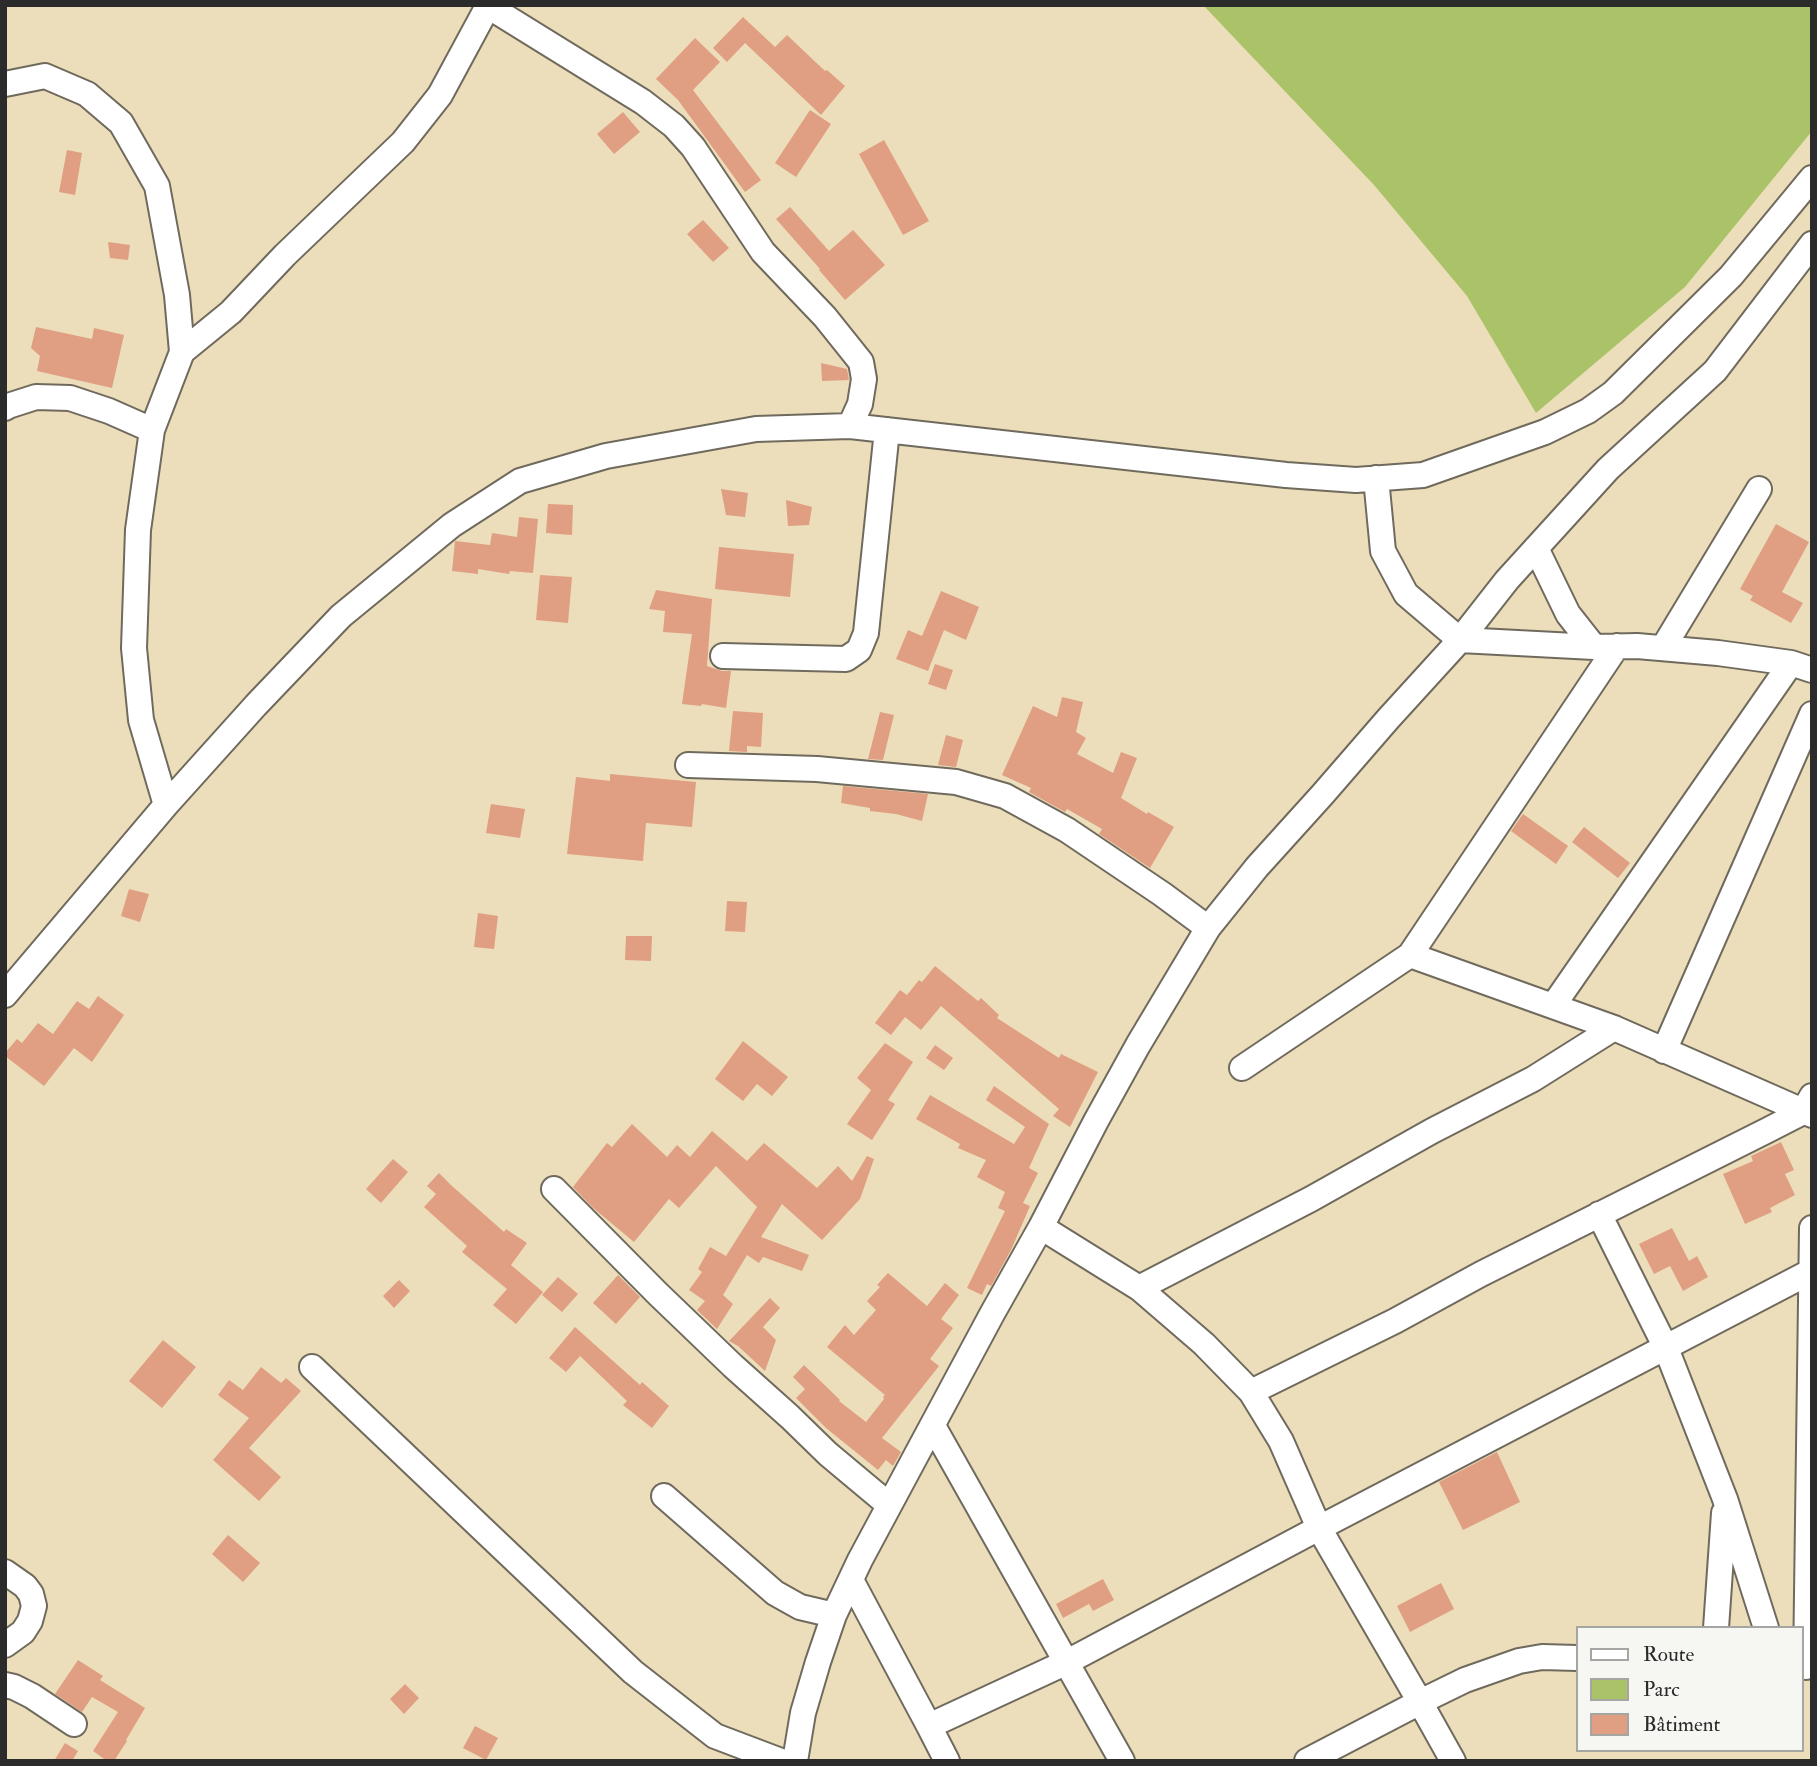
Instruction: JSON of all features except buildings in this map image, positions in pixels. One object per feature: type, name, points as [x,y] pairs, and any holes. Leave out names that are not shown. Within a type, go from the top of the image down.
[{"type":"street","points":[[182,352],[231,312],[285,255],[403,142],[440,95],[488,6],[643,102],[674,126],[693,147],[763,252],[825,317],[861,362],[864,379],[860,404],[850,426]]},
{"type":"street","points":[[5,84],[45,76],[87,94],[121,123],[157,186],[177,295],[182,352],[152,430],[138,530],[134,648],[141,720],[166,804]]},
{"type":"street","points":[[5,995],[166,804],[341,616],[452,525],[520,481],[606,456],[743,431],[850,426],[1286,475],[1356,480],[1423,475],[1545,432],[1588,411],[1613,393],[1731,276],[1812,178]]},
{"type":"street","points":[[795,1761],[803,1713],[834,1615],[850,1580],[1108,1099],[1208,928],[1257,867],[1461,640],[1507,580],[1536,548],[1608,469],[1715,371],[1812,244]]},
{"type":"street","points":[[5,408],[36,397],[70,398],[152,430]]},
{"type":"street","points":[[723,656],[846,659],[859,650],[866,633],[887,430]]},
{"type":"street","points":[[1376,478],[1383,551],[1406,594],[1461,640],[1663,648],[1718,653],[1801,666],[1553,1006]]},
{"type":"street","points":[[1663,648],[1759,489]]},
{"type":"street","points":[[1536,548],[1568,614],[1606,647]]},
{"type":"street","points":[[1242,1068],[1410,955],[1606,647]]},
{"type":"street","points":[[1664,1051],[1812,714]]},
{"type":"street","points":[[688,765],[817,769],[956,782],[1005,796],[1067,830],[1208,928]]},
{"type":"street","points":[[1410,955],[1614,1028],[1664,1051],[1809,1108]]},
{"type":"street","points":[[1139,1288],[1311,1199],[1432,1130],[1533,1079],[1614,1028]]},
{"type":"street","points":[[1251,1392],[1809,1108]]},
{"type":"street","points":[[554,1189],[733,1366],[828,1454],[889,1505]]},
{"type":"street","points":[[1599,1214],[1665,1348],[1725,1499],[1765,1626]]},
{"type":"street","points":[[1041,1227],[1139,1288],[1204,1344],[1251,1392],[1281,1441],[1319,1528],[1453,1761]]},
{"type":"street","points":[[1806,1667],[1812,1228]]},
{"type":"street","points":[[929,1726],[1067,1662],[1810,1272]]},
{"type":"street","points":[[312,1367],[633,1672],[715,1736],[781,1761]]},
{"type":"street","points":[[933,1426],[1122,1761]]},
{"type":"street","points":[[664,1496],[775,1593],[800,1607],[834,1615]]},
{"type":"street","points":[[1716,1626],[1725,1499]]},
{"type":"street","points":[[5,1572],[25,1586],[31,1594],[34,1606],[30,1622],[23,1632],[5,1645]]},
{"type":"street","points":[[850,1580],[947,1761]]},
{"type":"street","points":[[1307,1761],[1465,1680],[1519,1661],[1542,1657],[1576,1658]]},
{"type":"street","points":[[5,1685],[32,1696],[74,1724]]},
{"type":"green space","points":[[1203,5],[1812,5],[1812,131],[1685,287],[1536,413],[1467,296],[1374,185]]}]
